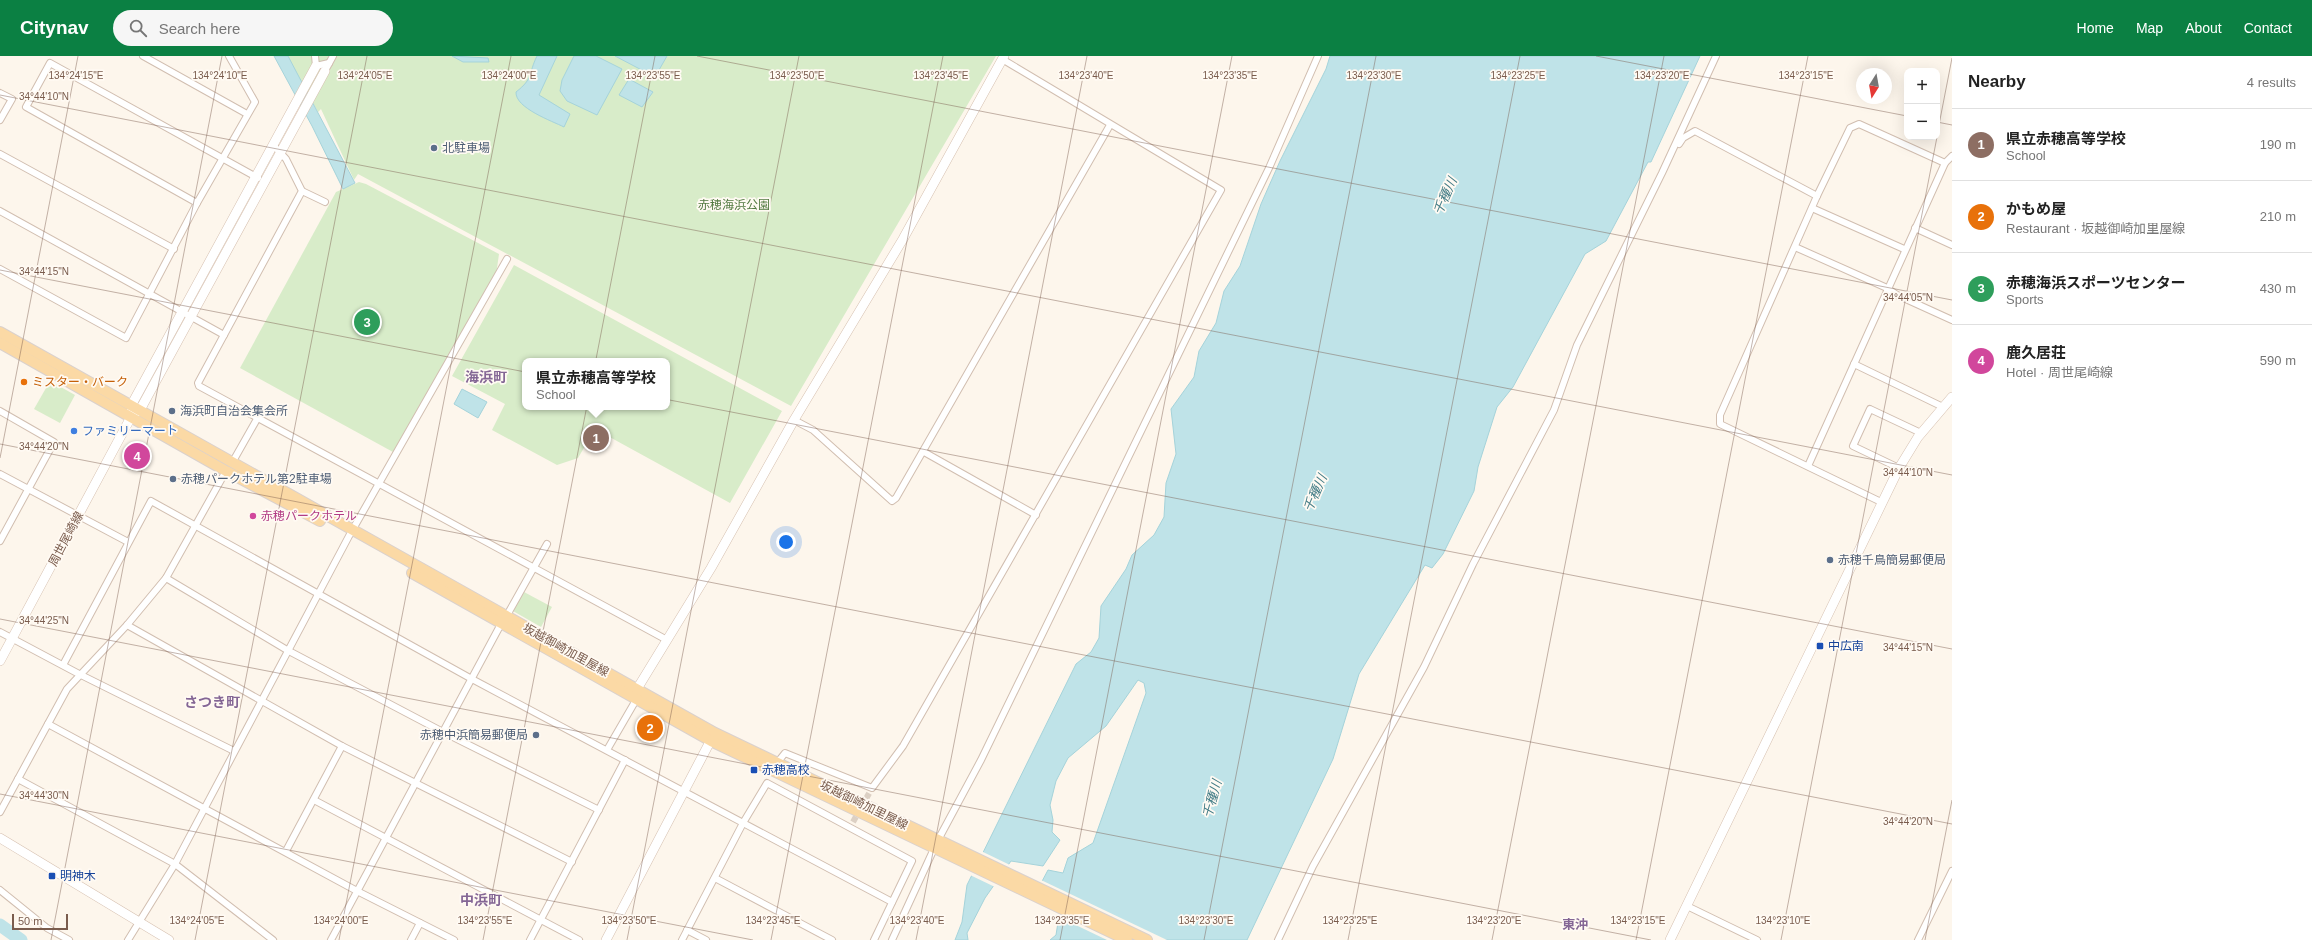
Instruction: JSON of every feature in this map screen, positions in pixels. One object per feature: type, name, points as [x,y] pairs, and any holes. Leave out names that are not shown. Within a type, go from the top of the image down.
[{"type":"main road","name":"坂越御崎加里屋線","points":[[0,332],[136,407],[229,467]]},
{"type":"main road","name":"坂越御崎加里屋線","points":[[0,343],[131,417],[229,467],[350,533],[503,620],[636,700],[939,845],[1147,940]]},
{"type":"main road","name":"坂越御崎加里屋線","points":[[503,620],[637,689],[713,737]]},
{"type":"main road","name":"坂越御崎加里屋線","points":[[939,845],[1127,940]]},
{"type":"street","points":[[143,56],[247,114]]},
{"type":"street","points":[[0,269],[126,338],[197,203],[255,102],[229,56]]},
{"type":"street","points":[[277,149],[295,104],[316,66],[315,56]]},
{"type":"street","points":[[136,407],[190,317],[277,149],[302,112],[333,56]]},
{"type":"street","points":[[892,940],[981,760],[1202,302],[1269,168],[1318,56]]},
{"type":"street","points":[[1278,940],[1313,866],[1424,667],[1473,564],[1554,410],[1577,345],[1662,173],[1716,56]]},
{"type":"street","points":[[607,750],[636,700],[637,689],[711,568],[794,420],[903,240],[1003,58],[1110,125],[1221,190],[904,746],[872,788],[785,754],[775,767],[743,823],[682,940]]},
{"type":"street","points":[[197,203],[26,107],[50,63],[260,180]]},
{"type":"street","points":[[316,66],[327,67]]},
{"type":"street","points":[[0,93],[12,99],[0,120]]},
{"type":"street","points":[[1881,502],[1720,424],[1720,415],[1817,196],[1850,128],[1859,124],[1945,163]]},
{"type":"street","points":[[794,420],[813,430],[892,501],[896,498],[924,452],[1110,125]]},
{"type":"street","points":[[1662,173],[1683,138],[1695,131],[1817,196]]},
{"type":"street","points":[[277,149],[286,159],[302,191],[325,202]]},
{"type":"street","points":[[0,154],[174,249]]},
{"type":"street","points":[[1808,466],[1904,249],[1945,163],[1952,156]]},
{"type":"street","points":[[136,407],[182,312],[260,180]]},
{"type":"street","points":[[302,191],[198,383],[200,386],[379,485],[667,640]]},
{"type":"street","points":[[1812,208],[1904,249]]},
{"type":"street","points":[[0,211],[224,335]]},
{"type":"street","points":[[1915,228],[1952,245]]},
{"type":"street","points":[[1795,247],[1888,288],[1897,296],[1952,320]]},
{"type":"street","points":[[128,940],[175,864],[350,533],[379,485],[507,259]]},
{"type":"street","points":[[1854,364],[1943,407]]},
{"type":"street","points":[[1670,940],[1898,468],[1921,433],[1952,397]]},
{"type":"street","name":"周世尾崎線","points":[[0,662],[136,407]]},
{"type":"street","points":[[1898,468],[1853,446],[1870,409],[1921,433]]},
{"type":"street","points":[[0,411],[54,442],[1,538]]},
{"type":"street","points":[[0,812],[67,689],[79,674],[127,625],[166,578],[197,526],[257,418]]},
{"type":"street","points":[[924,452],[1036,515]]},
{"type":"street","points":[[0,474],[128,542]]},
{"type":"street","points":[[63,665],[151,501],[470,678],[892,902]]},
{"type":"street","points":[[331,940],[441,731],[547,544]]},
{"type":"street","points":[[166,578],[287,650],[441,731],[600,810]]},
{"type":"street","points":[[127,625],[260,702],[342,746],[414,784],[572,862]]},
{"type":"street","points":[[0,632],[79,674],[234,751]]},
{"type":"street","points":[[48,724],[286,851],[357,891],[454,940]]},
{"type":"street","points":[[606,940],[713,737]]},
{"type":"street","points":[[286,851],[342,746]]},
{"type":"street","points":[[530,940],[600,810],[625,760]]},
{"type":"street","points":[[18,779],[175,864],[273,940]]},
{"type":"street","points":[[767,783],[852,825],[912,861],[874,940]]},
{"type":"street","points":[[314,800],[579,940]]},
{"type":"street","points":[[0,838],[140,921],[169,940]]},
{"type":"street","points":[[1918,940],[1952,871]]},
{"type":"street","points":[[715,878],[832,940]]},
{"type":"street","points":[[0,890],[47,928],[69,940]]},
{"type":"street","points":[[1687,906],[1757,940]]},
{"type":"street","points":[[411,940],[420,923]]},
{"type":"street","points":[[687,930],[706,940]]},
{"type":"green space","name":"赤穂海浜公園","points":[[287,56],[996,56],[791,406],[358,174],[354,180],[321,109],[318,112]]},
{"type":"green space","points":[[359,182],[366,184],[499,254],[496,275],[393,452],[240,368],[336,192]]},
{"type":"green space","points":[[514,265],[782,411],[730,503],[595,429],[578,458],[557,465],[492,430],[505,404],[452,376]]},
{"type":"green space","points":[[50,381],[75,395],[60,423],[34,409]]},
{"type":"green space","points":[[524,592],[552,607],[541,627],[513,611]]},
{"type":"water","points":[[274,56],[288,56],[355,183],[343,189],[312,126]]},
{"type":"water","points":[[452,56],[488,58],[489,62],[463,62]]},
{"type":"water","points":[[537,56],[557,56],[539,95],[570,114],[564,127],[543,118],[528,109],[517,98],[516,92],[526,83]]},
{"type":"water","points":[[574,56],[596,56],[622,69],[597,115],[567,101],[560,91],[562,80]]},
{"type":"water","points":[[615,56],[667,56],[655,77]]},
{"type":"water","name":"千種川","points":[[1330,56],[1700,56],[1651,162],[1648,162],[1606,241],[1585,254],[1513,387],[1497,407],[1478,467],[1474,491],[1443,554],[1432,568],[1425,565],[1359,674],[1333,759],[1247,940],[1050,940],[1056,935],[1059,916],[1039,887],[1048,870],[1063,873],[1068,858],[1093,843],[1146,693],[1144,683],[1138,680],[1106,726],[1068,758],[1056,781],[1050,805],[1053,820],[1052,832],[1060,840],[1043,866],[1011,861],[985,898],[967,933],[968,940],[955,940],[962,922],[967,885],[1076,664],[1091,652],[1099,638],[1101,606],[1126,569],[1132,555],[1154,535],[1164,517],[1166,483],[1176,454],[1171,409],[1194,377],[1199,351],[1216,323],[1224,291],[1240,266],[1261,204],[1280,161],[1326,69]]},
{"type":"water","points":[[629,79],[653,92],[642,107],[619,95]]},
{"type":"water","points":[[462,389],[487,402],[478,418],[454,404]]},
{"type":"pier","points":[[981,851],[1010,865],[995,887],[970,875]]},
{"type":"pier","points":[[1041,880],[1167,940],[1107,940],[1057,916],[1037,887]]},
{"type":"waterway","points":[[0,925],[21,940]]},
{"type":"tunnel","points":[[853,822],[872,788]]},
{"type":"place","name":"北駐車場","points":[[434,148]]},
{"type":"place","name":"赤穂海浜スポーツセンター","points":[[367,322]]},
{"type":"place","name":"ミスター・バーク","points":[[24,382]]},
{"type":"place","name":"海浜町自治会集会所","points":[[172,411]]},
{"type":"place","name":"ファミリーマート","points":[[74,431]]},
{"type":"place","name":"県立赤穂高等学校","points":[[596,438]]},
{"type":"place","name":"鹿久居荘","points":[[137,456]]},
{"type":"place","name":"赤穂パークホテル第2駐車場","points":[[173,479]]},
{"type":"place","name":"赤穂パークホテル","points":[[253,516]]},
{"type":"place","name":"赤穂千鳥簡易郵便局","points":[[1830,560]]},
{"type":"place","name":"中広南","points":[[1820,646]]},
{"type":"place","name":"かもめ屋","points":[[650,728]]},
{"type":"place","name":"赤穂中浜簡易郵便局","points":[[536,735]]},
{"type":"place","name":"赤穂高校","points":[[754,770]]},
{"type":"place","name":"明神木","points":[[52,876]]},
{"type":"district","name":"海浜町","points":[[486,377]]},
{"type":"district","name":"さつき町","points":[[212,702]]},
{"type":"district","name":"中浜町","points":[[481,900]]},
{"type":"district","name":"東沖","points":[[1575,924]]}]
